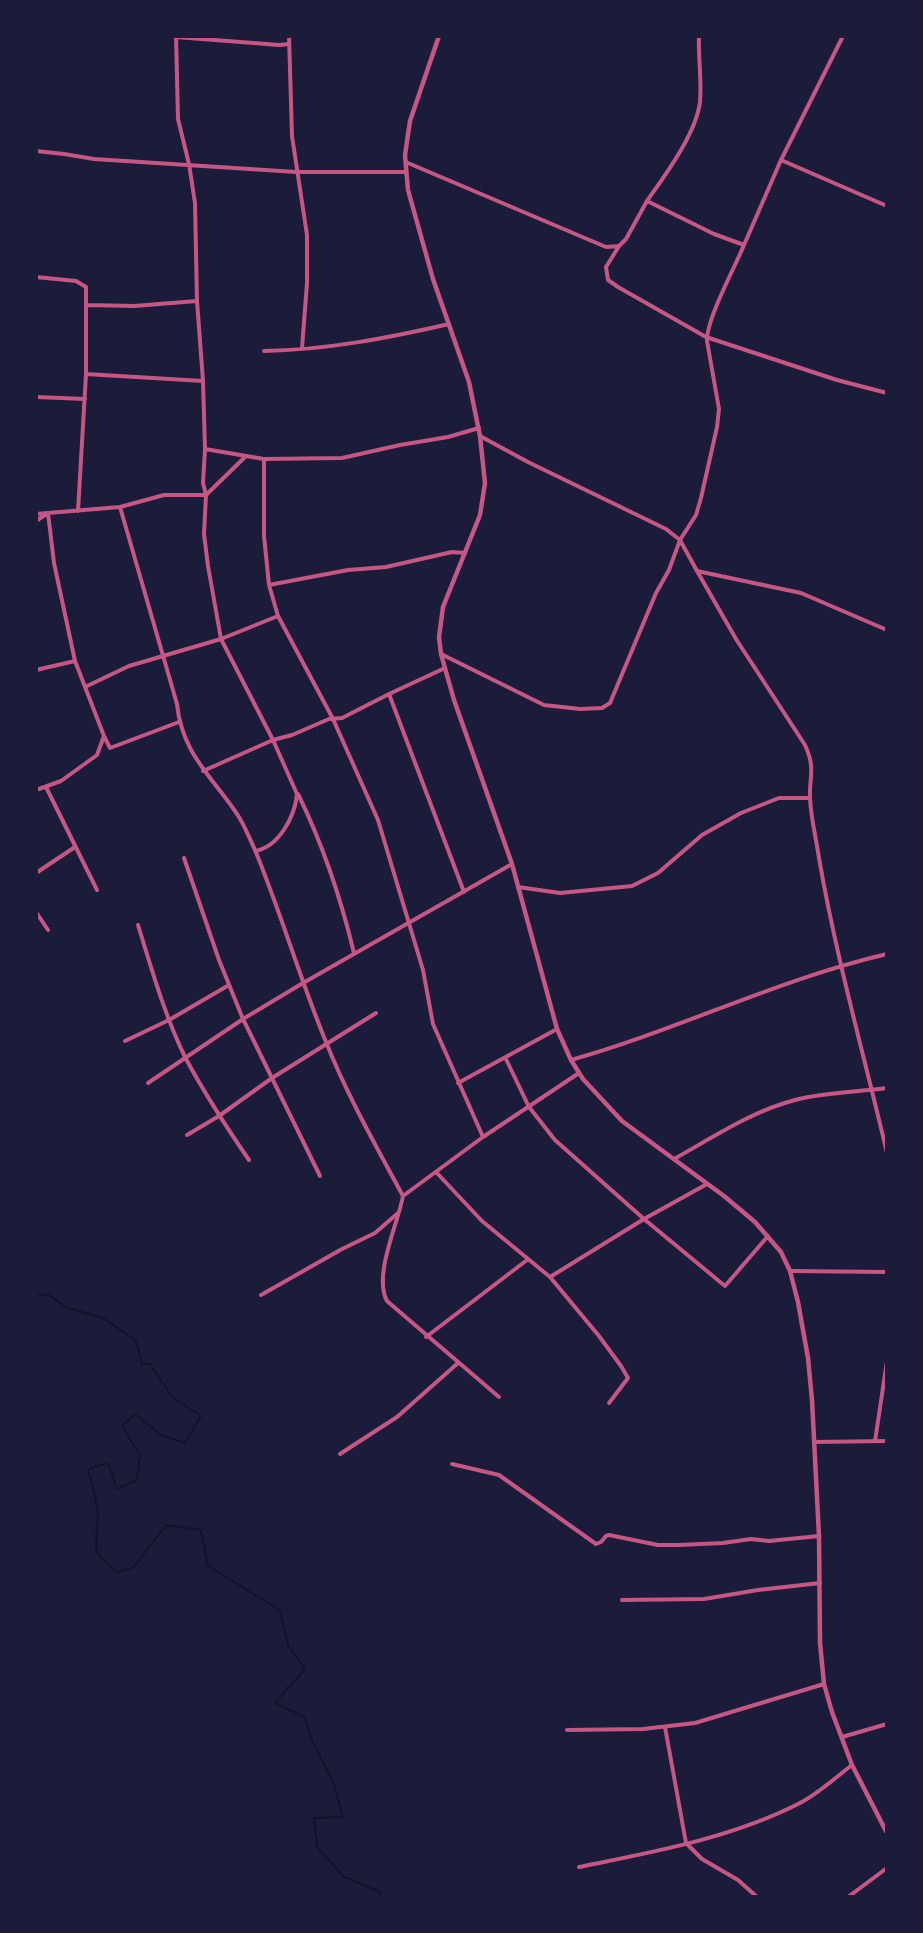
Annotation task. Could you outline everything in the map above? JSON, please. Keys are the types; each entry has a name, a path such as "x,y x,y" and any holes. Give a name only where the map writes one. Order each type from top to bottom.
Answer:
{"street":[{"path":"289,44 176,36 178,119 195,202 197,301 205,448 204,534 221,639 273,740 325,858 342,905 354,953"},
{"path":"289,36 291,115 296,172 308,235 302,348"},
{"path":"439,36 410,121 406,140 405,155 408,163 406,172 408,190 423,244 469,382 479,428 485,483 484,498 475,530 443,607 441,654 454,700 512,864 557,1029 571,1060 579,1073 622,1121 755,1222 781,1252 790,1271 808,1358 819,1536 820,1643 824,1684 852,1765 887,1833"},
{"path":"699,36 698,109 680,150 636,218 626,239 606,267 606,276 612,283 706,338 887,393"},
{"path":"441,654 544,705 580,709 606,707 614,698 656,593 680,540 696,515 717,427 718,400 706,338 711,320 782,159 843,36"},
{"path":"36,151 64,153 94,159 296,172 406,172"},
{"path":"782,159 887,206"},
{"path":"408,163 596,244 606,247 619,246"},
{"path":"647,201 714,234 744,245"},
{"path":"36,277 80,282 86,286 86,374 78,511"},
{"path":"87,305 134,306 197,301"},
{"path":"264,351 322,348 449,324"},
{"path":"86,374 203,381"},
{"path":"36,397 85,399"},
{"path":"205,448 264,459 342,458 448,437 479,428"},
{"path":"480,436 528,462 657,523 674,534 680,540 736,639 805,745 813,767 810,798 819,860 887,1153"},
{"path":"36,513 120,507 159,496 206,495 245,457"},
{"path":"264,459 263,518 269,585 278,616 333,719 378,820 423,970 433,1024 483,1137"},
{"path":"120,507 177,704 178,722 189,749 240,819 255,850 327,1045 364,1123 403,1196 389,1242 383,1284 385,1298 426,1337 499,1397"},
{"path":"36,521 48,513"},
{"path":"48,513 54,563 75,661 110,748 178,722"},
{"path":"269,585 348,570 386,567 452,552 465,553"},
{"path":"697,571 801,593 887,630"},
{"path":"85,687 129,666 221,639 278,616"},
{"path":"36,670 75,661"},
{"path":"203,771 273,740 342,718 445,668"},
{"path":"389,694 464,892"},
{"path":"36,790 61,781 96,755 104,736"},
{"path":"46,787 97,890"},
{"path":"255,850 264,849 275,841 290,817 297,794"},
{"path":"518,887 560,893 632,886 658,873 693,841 720,823 779,798 810,798"},
{"path":"36,873 75,847"},
{"path":"184,858 243,1019 320,1176"},
{"path":"148,1083 243,1019 409,921 512,864"},
{"path":"36,912 48,930"},
{"path":"138,926 169,1020 186,1058 219,1116 249,1160"},
{"path":"571,1060 645,1037 842,965 887,954"},
{"path":"124,1041 169,1020 229,985"},
{"path":"187,1135 376,1013"},
{"path":"458,1083 557,1029"},
{"path":"504,1057 529,1107 555,1140 644,1219 725,1286 768,1236"},
{"path":"403,1196 483,1137 579,1073"},
{"path":"674,1160 739,1123 791,1101 887,1088"},
{"path":"436,1172 482,1221 550,1277 599,1336 627,1375 627,1381 609,1403"},
{"path":"550,1277 644,1219 707,1184"},
{"path":"261,1295 375,1233 400,1211"},
{"path":"426,1337 527,1260"},
{"path":"790,1271 887,1272"},
{"path":"875,1441 887,1361"},
{"path":"340,1454 397,1417 458,1363"},
{"path":"814,1442 887,1441"},
{"path":"452,1464 499,1475 596,1544 609,1535 658,1545 723,1543 751,1539 769,1541 819,1536"},
{"path":"622,1600 704,1599 820,1583"},
{"path":"567,1730 665,1727 695,1723 824,1684"},
{"path":"841,1738 887,1724"},
{"path":"665,1727 686,1843 702,1859 738,1880 757,1897"},
{"path":"579,1867 686,1843 745,1826 800,1802 852,1765"},
{"path":"848,1897 887,1868"}],"waterway":[{"path":"36,1294 49,1295 66,1307 103,1318 136,1341 142,1364 150,1364 172,1397 201,1416 185,1443 161,1435 135,1414 122,1426 140,1455 137,1480 117,1489 108,1463 88,1469 98,1509 96,1552 117,1572 133,1568 166,1525 201,1530 208,1566 280,1610 288,1645 305,1669 275,1703 304,1717 312,1741 333,1781 343,1817 314,1818 317,1847 344,1877 379,1891 380,1897"}]}
